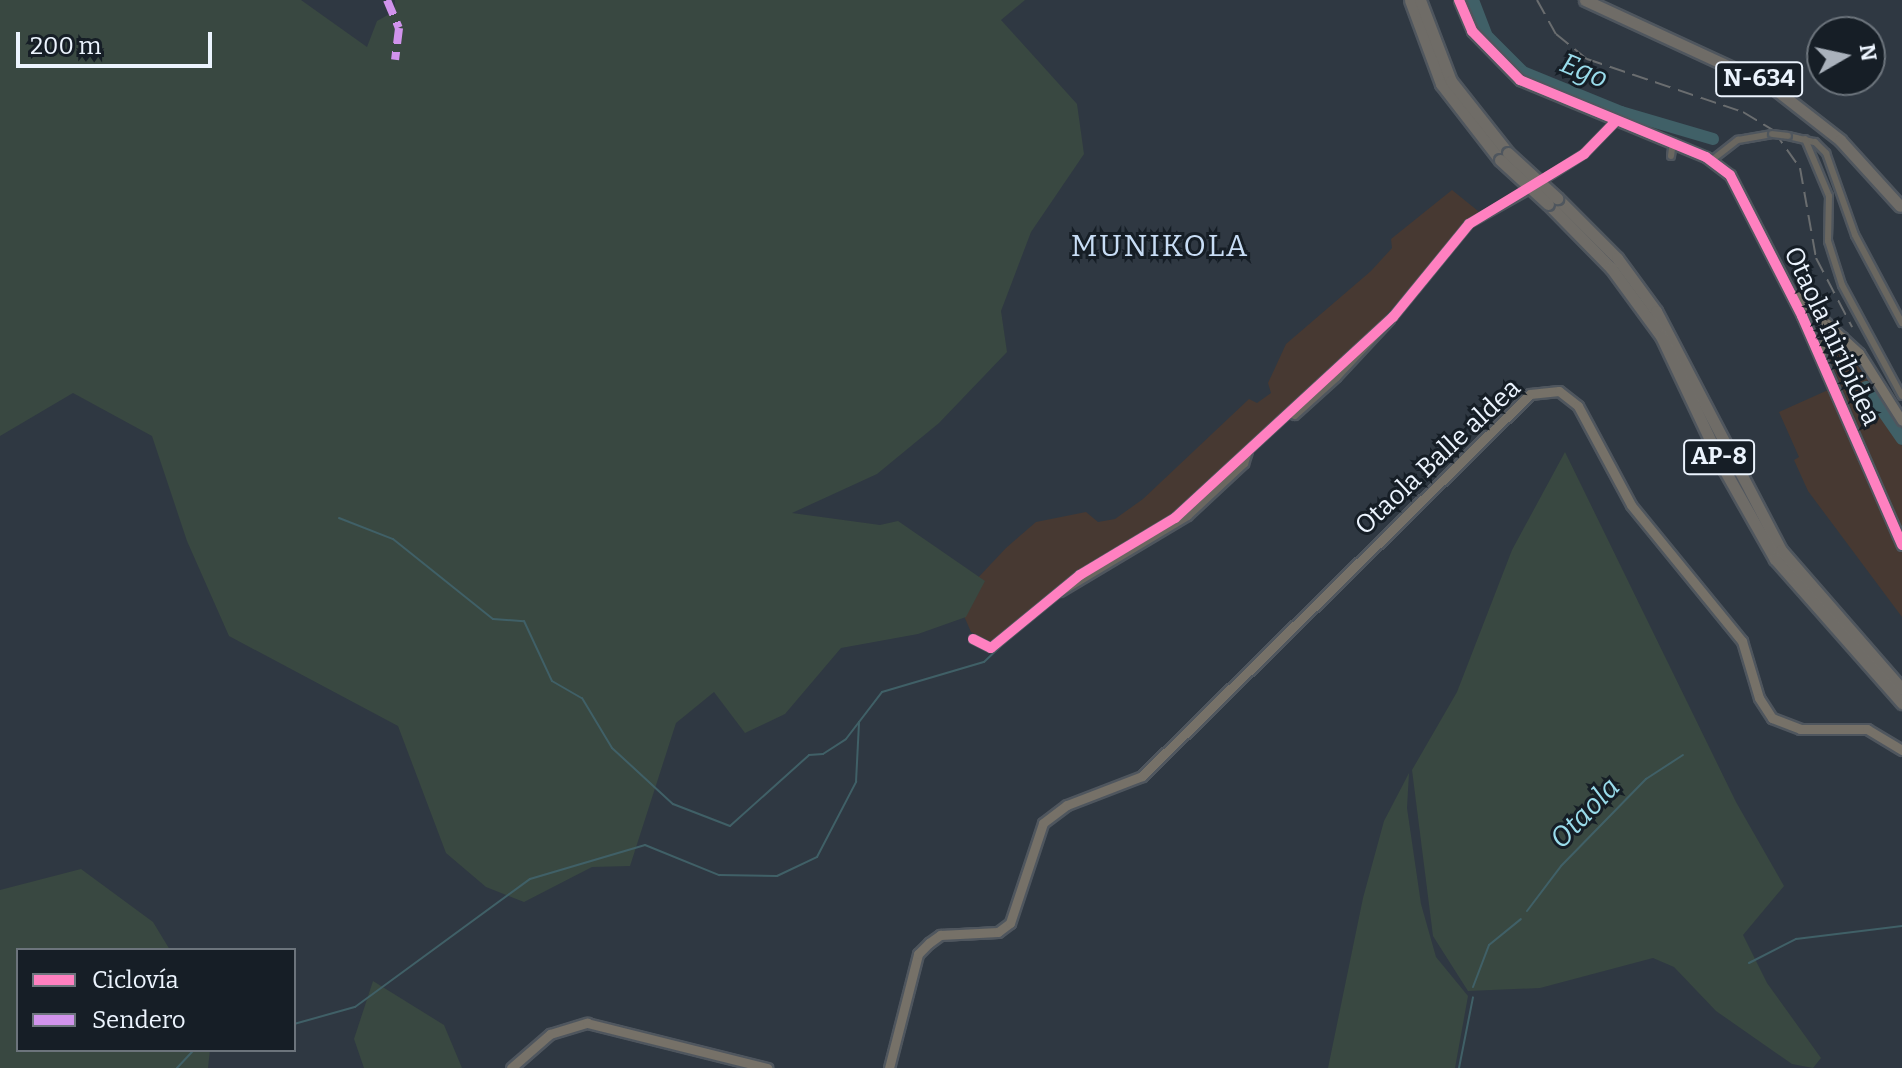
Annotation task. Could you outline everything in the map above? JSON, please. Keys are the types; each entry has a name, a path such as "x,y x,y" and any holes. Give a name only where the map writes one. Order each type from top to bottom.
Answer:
{"highway":[{"name":"AP-8","path":"1410,0 1441,84 1504,156 1617,258 1656,311 1781,550 1902,689"},
{"name":"AP-8","path":"1420,0 1451,81 1504,156"},
{"name":"N-634","path":"1585,0 1771,86 1840,140 1900,206"},
{"name":"AP-8","path":"1553,201 1611,268 1661,336 1731,483 1775,559 1902,703"}],"main road":[{"path":"1459,0 1472,31 1508,70 1616,121 1709,159"},
{"name":"Otaola hiribidea","path":"1709,159 1741,189 1820,356 1902,545"},
{"path":"1769,252 1804,305 1845,338 1902,421"},
{"path":"1820,356 1826,337 1845,338"},
{"name":"Otaola Balle aldea","path":"889,1068 918,954 940,935 984,935 1010,923 1043,823 1067,805 1142,776 1512,410 1544,390 1570,397 1578,406 1631,505 1742,641 1759,698 1772,718 1800,729 1867,729 1902,750"},
{"path":"511,1068 550,1034 587,1023 767,1068"}],"street":[{"path":"973,639 991,648 1117,551 1175,518 1289,414 1295,416 1388,329 1393,317 1469,224 1584,154 1616,121"},
{"path":"1709,159 1738,140 1772,134 1805,139 1822,148 1855,235 1902,323"},
{"path":"1805,139 1813,151 1829,196 1828,241 1842,285 1902,396"},
{"path":"1671,156 1673,142"},
{"path":"1813,151 1822,148"}],"shaded area":[{"path":"0,0 301,0 367,47 377,21 395,11 395,0 1025,0 1001,20 1077,104 1084,154 1031,232 1001,311 1007,352 939,423 877,474 792,513 880,525 898,521 985,581 966,617 918,634 841,648 785,714 745,733 714,692 676,723 630,866 592,867 524,902 486,887 446,853 398,726 229,636 187,541 152,436 73,393 0,436"},
{"path":"1452,190 1483,215 1450,243 1364,340 1175,517 1078,572 991,642 971,632 957,600 1006,548 1036,522 1086,512 1098,522 1115,519 1143,499 1249,399 1257,403 1271,393 1268,383 1286,344 1371,271 1392,248 1391,239"},
{"path":"1835,338 1869,380 1861,384 1902,446 1902,529 1825,348"},
{"path":"1828,390 1902,552 1902,617 1808,491 1794,460 1799,457 1779,412"},
{"path":"1565,452 1736,802 1784,886 1743,935 1767,983 1821,1058 1813,1068 1792,1064 1716,1011 1674,967 1653,958 1540,988 1468,991 1433,936 1412,770 1457,692 1512,550"},
{"path":"1409,773 1407,808 1421,904 1436,957 1468,996 1455,1068 1328,1068 1363,898 1384,821"},
{"path":"81,869 153,922 169,948 16,948 16,1052 210,1052 208,1068 0,1068 0,890"},
{"path":"373,981 444,1025 462,1068 364,1068 354,1039"}],"waterway":[{"name":"Ego","path":"1473,0 1487,36 1523,72 1621,112 1713,139"},
{"path":"1866,387 1902,439"},
{"path":"339,518 393,539 493,619 524,621 552,681 582,698 612,748 673,804 730,826 809,755 823,754 846,739 882,692 984,662 1021,627"},
{"path":"296,1023 355,1007 530,879 645,845 719,875 777,876 817,857 856,782 859,722"},
{"name":"Otaola","path":"1527,911 1561,866 1646,779 1683,755"},
{"name":"Otaola","path":"1473,987 1489,945 1521,919"},
{"path":"1749,963 1796,939 1902,926"},
{"name":"Otaola","path":"1459,1068 1473,997"},
{"path":"177,1068 192,1052"}],"railway":[{"path":"1537,0 1556,34 1587,59 1743,112 1773,130 1800,168 1816,258 1852,327"}],"marked path":[{"path":"387,0 399,28 395,60"}],"cycle path":[{"path":"1459,0 1472,31 1520,80 1706,157 1730,175 1802,316 1902,545"},
{"path":"973,639 991,648 1080,575 1175,518 1393,317 1469,224 1584,154 1616,121"}],"district":[{"name":"MUNIKOLA","path":"1160,246"}]}
